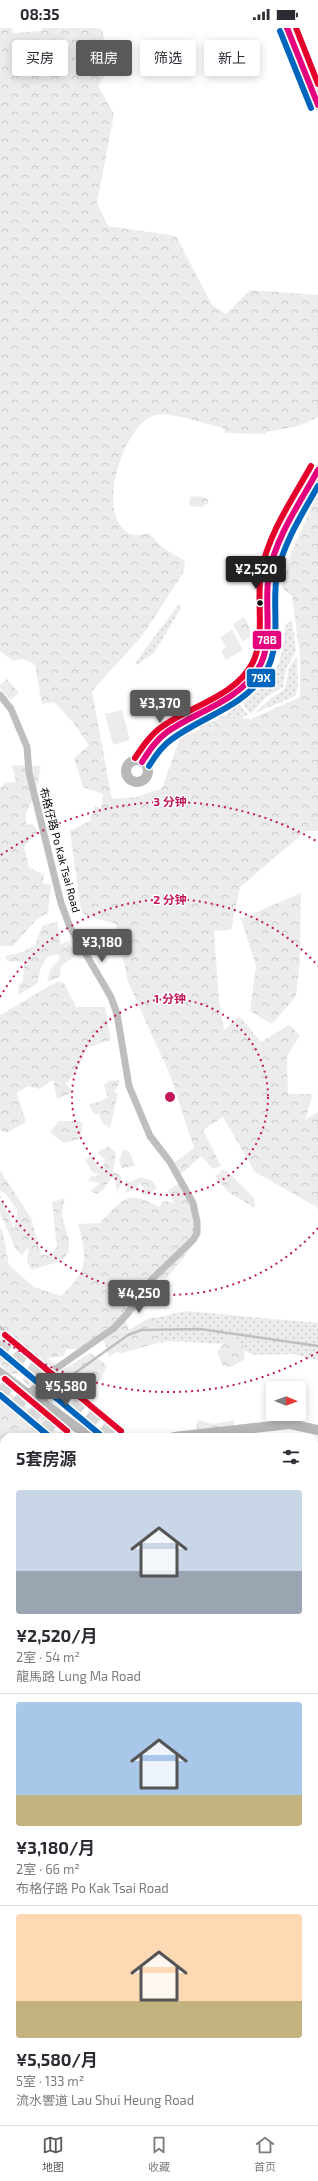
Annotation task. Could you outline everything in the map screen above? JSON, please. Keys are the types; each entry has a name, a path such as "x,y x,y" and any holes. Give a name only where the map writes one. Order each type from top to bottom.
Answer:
{"street":[{"path":"311,88 318,105"},
{"path":"142,762 150,746 155,741 169,731 230,696 249,680 258,668 264,651 268,588 276,549 318,470"},
{"name":"布格仔路 Po Kak Tsai Road","path":"0,695 11,709 27,747 29,773 61,903 70,926 111,996 117,1014 129,1086 150,1136 170,1162 193,1202 197,1222 197,1233 193,1240 152,1279 124,1318 114,1328 52,1372 29,1393"},
{"path":"0,1371 87,1433"},
{"path":"211,1433 285,1425 299,1425 318,1430"}],"green space":[{"path":"0,28 11,28 14,33 39,31 43,28 98,28 102,30 105,40 76,40 76,76 105,76 98,86 114,114 97,203 108,226 176,236 212,305 226,314 250,290 318,295 318,417 299,426 266,432 265,434 225,433 223,428 189,419 170,415 155,415 143,422 132,435 123,453 116,474 113,494 115,512 121,527 134,535 149,533 163,548 185,561 183,573 143,635 92,691 112,799 137,797 162,788 180,738 208,726 211,732 219,716 251,719 300,697 300,655 292,596 282,588 291,553 318,493 318,831 306,831 240,887 231,930 214,931 219,1001 224,1030 239,1016 261,1042 289,1025 300,1035 287,1056 288,1094 313,1094 305,1120 318,1112 318,1210 317,1207 255,1172 223,1117 203,1130 221,1166 213,1169 201,1156 179,1176 174,1163 194,1148 170,1075 128,982 116,924 85,915 81,910 70,831 90,821 95,806 101,808 103,794 83,787 74,758 89,745 72,721 54,702 42,704 35,664 22,659 13,661 0,651"},
{"path":"199,496 207,499 209,503 202,507 189,506 190,497"},
{"path":"179,604 181,608 154,653 137,665 135,663"},
{"path":"244,617 250,628 250,637 243,642 233,624"},
{"path":"292,621 296,651 286,669 283,687 265,698 251,714 243,704 276,670 281,656 286,624"},
{"path":"232,630 243,650 226,660 221,651 226,648 220,637"},
{"path":"297,656 298,687 295,696 255,713 270,699 285,689 289,668"},
{"path":"7,679 19,693 10,700 0,688 0,685"},
{"path":"240,705 248,715 203,733 197,726 215,721"},
{"path":"122,710 130,740 113,745 105,714"},
{"path":"12,765 41,766 35,795 26,813 26,825 33,824 39,833 33,836 24,847 29,868 44,874 43,883 51,885 48,913 37,919 13,946 0,946 0,787 6,783 16,782"},
{"path":"301,893 300,962 296,996 272,1024 250,1011 256,966 241,919"},
{"path":"57,922 61,945 67,941 76,955 61,966 60,977 47,982 50,970 60,958 58,954 47,957 40,970 37,984 18,995 19,984 23,981 24,962 7,961 5,956 22,952 35,945 42,926"},
{"path":"58,981 64,983 76,1007 105,1007 111,1040 88,1047 76,1072 66,1084 74,1092 57,1099 53,1080 39,1089 28,1086 17,1093 26,1122 6,1133 0,1130 0,1015"},
{"path":"119,1080 119,1084 114,1091 118,1094 110,1128 103,1124 99,1114 94,1114 89,1105 108,1098 104,1085 108,1081"},
{"path":"59,1121 74,1121 83,1123 80,1139 63,1143 50,1132"},
{"path":"109,1146 116,1153 113,1172 120,1175 122,1181 117,1193 115,1178 111,1178 104,1189 97,1194 90,1191 100,1183 88,1181 90,1177 100,1175 92,1172 85,1160 92,1156 97,1166 103,1168 105,1159 97,1153"},
{"path":"124,1149 130,1153 135,1166 122,1168 119,1160"},
{"path":"223,1169 254,1198 255,1208 228,1192 216,1177"},
{"path":"0,1170 31,1218 41,1254 49,1256 57,1247 52,1202 65,1198 62,1214 69,1241 69,1247 65,1257 59,1261 32,1270 27,1262 29,1247 22,1255 16,1250 0,1213 0,1200 4,1203 14,1229 18,1211 5,1193 0,1191"},
{"path":"140,1177 153,1181 157,1189 147,1195 141,1194 144,1187 140,1183 134,1190 125,1193 127,1187 126,1181 131,1182"},
{"path":"178,1184 195,1198 201,1229 193,1245 167,1278 145,1279 150,1292 160,1287 157,1299 151,1304 134,1312 126,1321 129,1330 149,1318 155,1318 162,1342 122,1353 116,1352 109,1357 104,1340 82,1350 66,1349 64,1356 47,1358 58,1366 57,1373 42,1386 30,1387 22,1380 39,1358 11,1335 0,1337 0,1228 2,1229 9,1265 34,1287 61,1296 76,1279 83,1264 83,1246 78,1224 100,1223 126,1199 139,1199 159,1207 164,1201 174,1203 168,1190"},
{"path":"185,1311 318,1323 318,1359 309,1359 294,1354 255,1355 227,1344 167,1341 160,1343 155,1318"},
{"path":"230,1336 243,1346 245,1359 231,1367 223,1366 217,1352"},
{"path":"12,1343 8,1352 19,1373 9,1374 0,1363 0,1344"},
{"path":"91,1353 107,1366 100,1381 56,1395 61,1397 61,1411 87,1433 78,1433 54,1419 48,1419 43,1421 59,1433 0,1433 0,1394 10,1392 39,1417 40,1406 36,1398 62,1379 62,1370"},
{"path":"198,1420 213,1424 234,1420 234,1432 199,1433 196,1425"}],"waterway":[{"path":"0,1327 55,1376 68,1378 128,1335 141,1330 200,1329 318,1346"}],"tunnel":[{"path":"288,29 311,88"},
{"path":"0,1341 111,1433"},
{"path":"0,1385 57,1433"}],"transit line":[{"name":"78B","path":"287,28 318,105"},
{"path":"296,28 318,84"},
{"name":"79X","path":"280,31 311,108"},
{"path":"135,758 148,740 159,729 174,719 212,700 224,692 235,684 252,664 259,643 260,584 264,559 275,531 311,466"},
{"name":"78B","path":"142,762 163,735 228,698 239,690 258,669 266,647 268,622 267,597 272,560 289,520 318,470"},
{"name":"79X","path":"149,766 159,751 168,742 184,731 235,703 256,685 265,673 274,650 276,586 280,562 294,528 318,486"},
{"path":"5,1335 121,1431"},
{"name":"79X","path":"0,1351 98,1433"},
{"path":"5,1379 67,1431"},
{"name":"79X","path":"0,1395 45,1433"}]}
